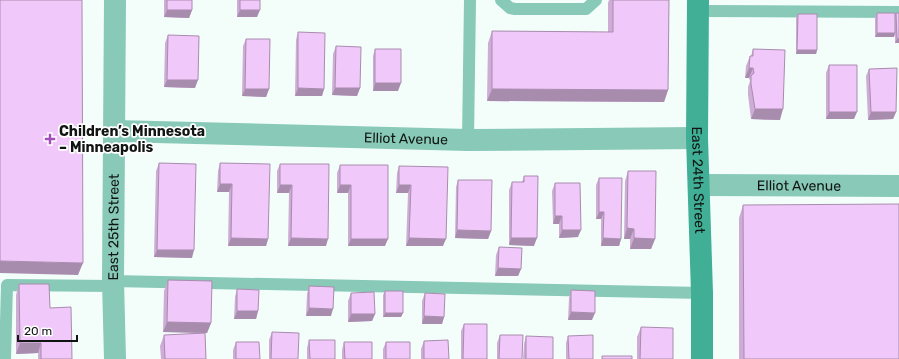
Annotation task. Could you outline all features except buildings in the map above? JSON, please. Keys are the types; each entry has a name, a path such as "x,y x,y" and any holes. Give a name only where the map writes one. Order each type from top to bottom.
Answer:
{"street":[{"name":"East 25th Street","path":"115,0 113,284 115,359"},
{"name":"East 24th Street","path":"698,6 697,138 702,293 702,359"},
{"name":"Elliot Avenue","path":"115,131 468,140 697,138"},
{"name":"Elliot Avenue","path":"699,185 899,186"}],"lane":[{"path":"468,140 470,0"},
{"path":"501,0 510,8 516,9 586,9 596,0"},
{"path":"698,6 899,12"},
{"path":"5,359 7,285 113,284 702,293"}],"place":[{"name":"Children’s Minnesota – Minneapolis","path":"50,139"}]}
